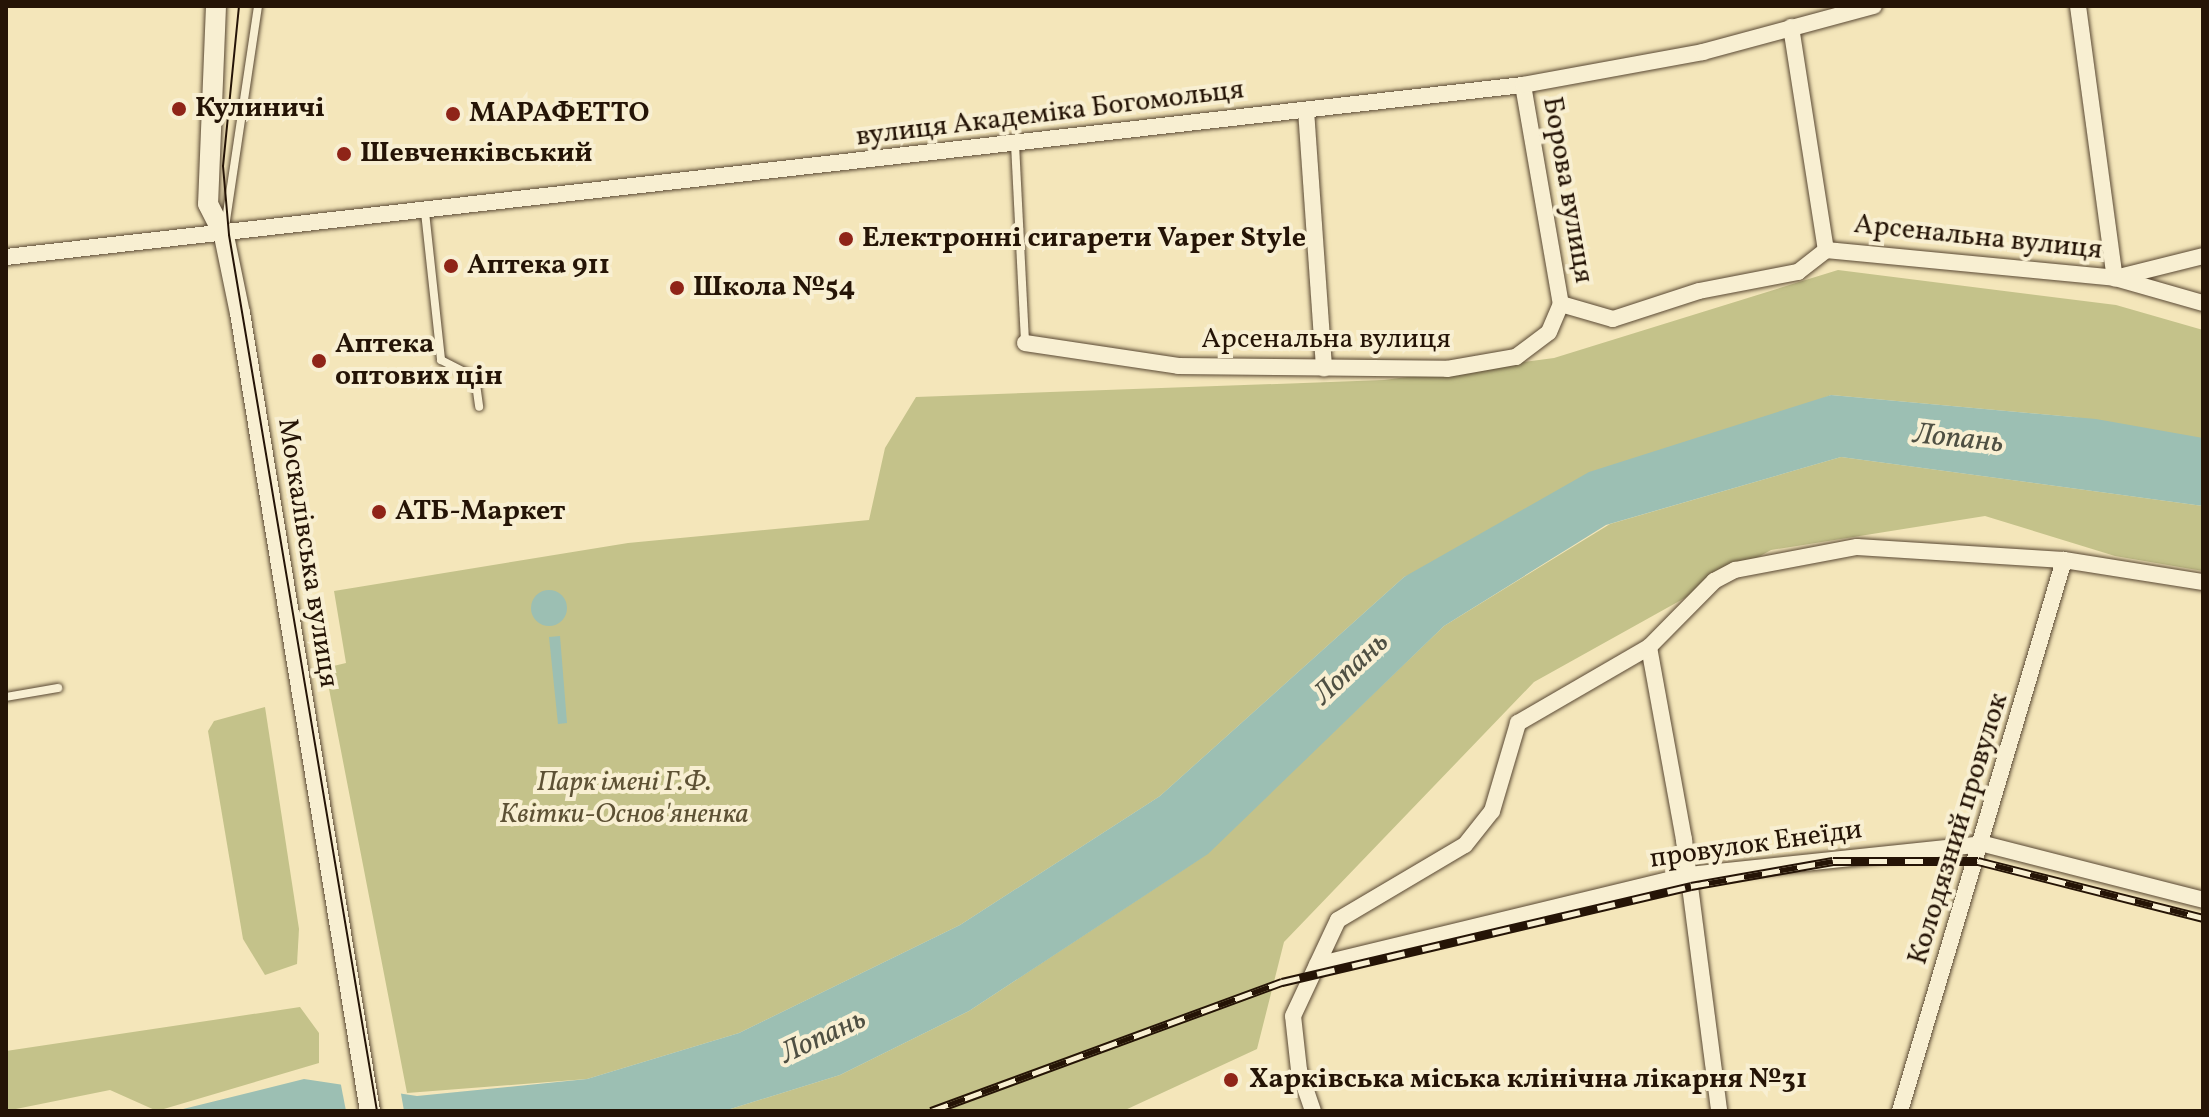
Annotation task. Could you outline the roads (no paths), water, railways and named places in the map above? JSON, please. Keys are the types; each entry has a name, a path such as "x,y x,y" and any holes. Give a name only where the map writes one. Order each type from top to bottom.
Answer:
{"street":[{"name":"Москалівська вулиця","path":"216,6 208,204 224,236 370,1111"},
{"name":"вулиця Академіка Богомольця","path":"6,257 224,236 1523,85 1703,52 1874,6"},
{"path":"2078,6 2115,278 2203,303"},
{"path":"1791,27 1826,250"},
{"name":"Борова вулиця","path":"1523,85 1561,304"},
{"path":"1306,110 1324,368"},
{"name":"Арсенальна вулиця","path":"1025,343 1178,366 1447,369 1516,357 1549,332 1561,304 1613,319 1699,291 1798,272 1826,250 2115,278 2203,256"},
{"path":"1313,1111 1299,1070 1293,1016 1338,920 1482,829 1524,717 1649,647 1714,581 1816,552 1857,547 2064,560 2203,582"},
{"name":"Колодязний провулок","path":"1900,1111 1984,844 2064,560"},
{"path":"1649,647 1689,875 1719,1111"},
{"name":"провулок Енеїди","path":"1318,961 1689,875 1984,844 2203,900"}],"lane":[{"path":"224,236 258,6"},
{"path":"1015,144 1025,343"},
{"path":"425,212 441,360 475,377 479,407"},
{"path":"6,697 58,688"}],"water":[{"name":"Лопань","path":"1831,395 2096,419 2203,438 2203,506 1841,457 1606,525 1444,626 1208,854 969,1011 840,1075 724,1111 175,1111 304,1079 417,1096 587,1079 739,1033 960,925 1160,796 1404,577 1589,472"},
{"path":"549,590 562,595 567,608 562,621 549,626 536,621 531,608 536,595"},
{"path":"560,636 567,723 558,724 549,637"}],"tram line":[{"path":"239,6 223,166 229,235 377,1111"}],"railway":[{"path":"931,1111 1282,982 1691,886 1833,861 1978,861 2203,918"}],"place":[{"name":"Кулиничі","path":"179,109"},
{"name":"МАРАФЕТТО","path":"453,114"},
{"name":"Шевченківський","path":"344,154"},
{"name":"Електронні сигарети Vaper Style","path":"846,239"},
{"name":"Аптека 911","path":"451,266"},
{"name":"Школа №54","path":"677,288"},
{"name":"Аптека оптових цін","path":"319,361"},
{"name":"АТБ-Маркет","path":"379,512"},
{"name":"Харківська міська клінічна лікарня №31","path":"1231,1080"}],"park label":[{"name":"Парк імені Г.Ф. Квітки-Основ'яненка","path":"624,799"}]}
